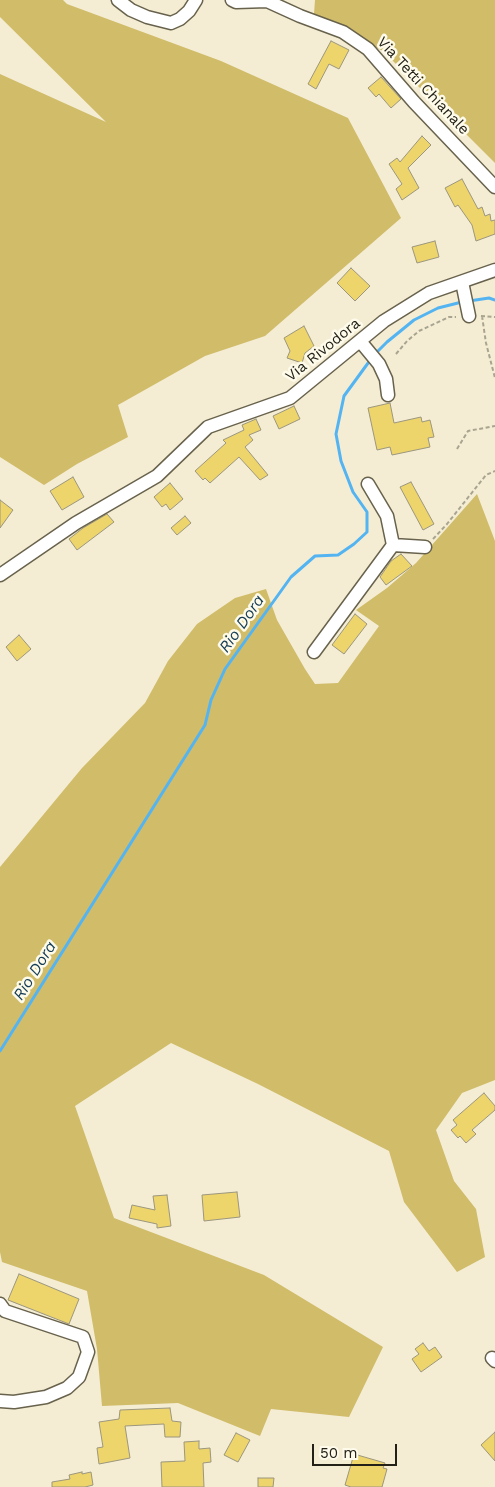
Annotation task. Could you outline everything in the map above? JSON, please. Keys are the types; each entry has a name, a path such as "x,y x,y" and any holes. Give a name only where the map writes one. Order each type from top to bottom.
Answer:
{"street":[{"path":"118,0 131,10 147,17 171,23 180,19 189,11 196,0"},
{"name":"Via Tetti Chianale","path":"232,0 236,2 267,1 343,32 368,49 414,102 495,187"},
{"name":"Via Rivodora","path":"0,575 76,523 157,476 208,427 290,398 384,321 429,293 495,270"},
{"path":"462,282 470,309"},
{"path":"360,341 379,364 386,380 388,395"},
{"path":"314,652 393,546 387,516 368,484"},
{"path":"393,546 425,547"},
{"path":"0,1304 5,1311 83,1337 88,1352 79,1377 67,1388 46,1397 14,1402 0,1401"}],"path":[{"path":"470,309 486,343 495,378"},
{"path":"396,354 419,331 470,309 495,317"},
{"path":"457,449 468,431 495,426"},
{"path":"425,547 447,524 486,476 495,471"}],"shaded area":[{"path":"0,0 63,0 67,4 221,61 348,118 401,218 265,336 205,356 118,405 128,437 77,464 44,485 0,457 0,74 106,122 0,17"},
{"path":"315,0 495,0 495,163 383,51 314,14"},
{"path":"477,494 495,541 495,1080 462,1093 436,1130 454,1181 476,1209 485,1257 457,1272 404,1202 389,1151 258,1084 171,1043 75,1106 114,1218 264,1275 383,1347 349,1417 271,1409 260,1436 178,1403 102,1406 97,1349 87,1291 2,1262 0,1252 0,867 82,768 145,703 168,661 197,624 235,598 266,589 277,620 315,684 338,683 379,626 356,610 387,588 416,563"}],"building":[{"path":"331,41 349,50 339,69 329,64 316,89 308,84"},
{"path":"381,77 401,99 391,108 379,94 376,97 368,88"},
{"path":"422,136 431,145 408,168 419,188 402,200 396,189 402,184 389,164 397,158 400,162"},
{"path":"462,179 478,209 482,207 485,216 490,214 491,221 495,220 495,234 476,241 472,225 458,205 455,207 445,188"},
{"path":"435,241 439,257 417,263 412,247"},
{"path":"351,268 370,286 355,301 337,283"},
{"path":"304,326 314,346 305,353 302,363 287,358 290,351 284,338"},
{"path":"390,403 394,423 421,417 422,422 430,420 434,437 428,438 430,447 392,455 390,447 377,450 368,408"},
{"path":"294,406 300,419 279,429 273,416"},
{"path":"256,419 261,430 249,435 253,440 245,447 268,475 260,480 239,457 210,483 205,478 203,480 195,471 226,443 223,440 244,430 242,425"},
{"path":"73,477 84,497 62,510 50,491"},
{"path":"411,482 434,524 423,530 400,487"},
{"path":"170,483 183,499 170,510 166,504 162,507 154,497"},
{"path":"0,500 13,510 0,528"},
{"path":"107,514 114,522 77,550 69,539"},
{"path":"185,516 191,523 177,535 171,528"},
{"path":"401,554 412,566 386,585 380,577 391,561"},
{"path":"355,614 367,624 344,654 332,645"},
{"path":"19,635 31,649 17,661 6,647"},
{"path":"484,1093 495,1106 495,1110 472,1130 476,1134 466,1143 451,1130 457,1125 453,1120"},
{"path":"237,1192 240,1217 204,1221 202,1195"},
{"path":"167,1195 171,1226 157,1228 157,1224 129,1218 132,1205 155,1210 153,1196"},
{"path":"19,1274 79,1299 69,1324 8,1300"},
{"path":"423,1343 429,1351 435,1347 442,1357 421,1372 412,1359 419,1354 415,1349"},
{"path":"170,1408 172,1421 181,1422 180,1437 165,1437 164,1424 125,1426 130,1458 99,1464 97,1448 103,1447 99,1422 119,1419 120,1410"},
{"path":"495,1432 495,1461 481,1445"},
{"path":"236,1433 250,1440 238,1462 224,1455"},
{"path":"199,1441 199,1449 210,1448 211,1462 203,1463 204,1487 162,1487 161,1462 185,1461 184,1442"},
{"path":"354,1454 385,1463 383,1468 387,1469 382,1487 351,1487 345,1485"},
{"path":"82,1472 82,1474 91,1472 93,1485 85,1487 52,1487 52,1482 70,1479 69,1475"},
{"path":"258,1478 274,1478 273,1487 258,1487"}],"waterway":[{"name":"Rio Dora","path":"469,301 489,298 495,300"},
{"name":"Rio Dora","path":"375,354 414,320 438,308 462,302"},
{"name":"Rio Dora","path":"0,1051 205,725 211,700 225,669 291,577 315,556 338,555 367,532 367,512 353,492 341,461 336,434 344,396 371,359"}]}
